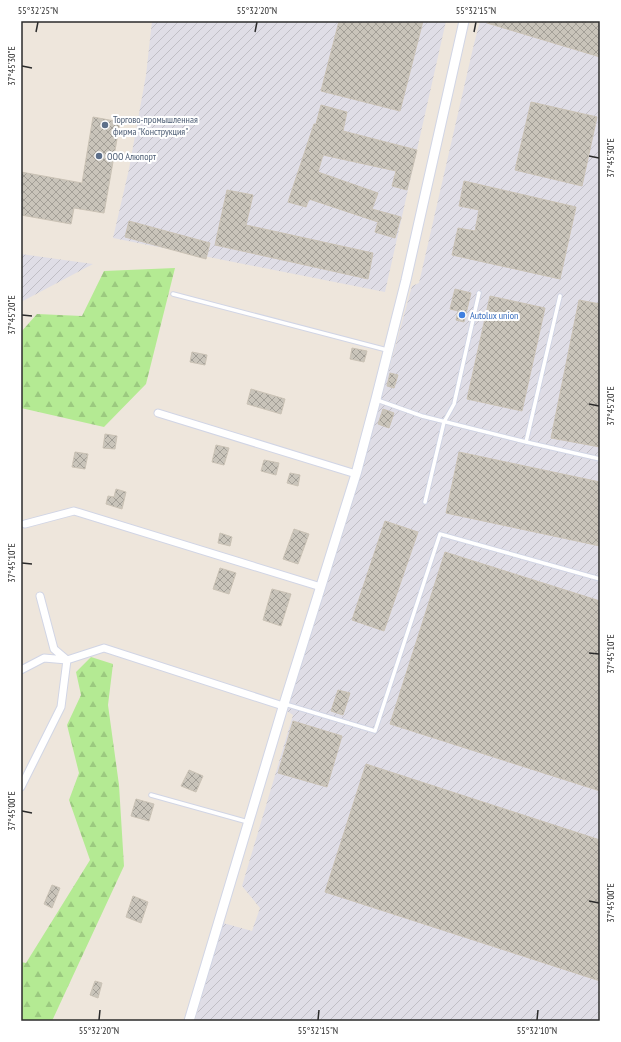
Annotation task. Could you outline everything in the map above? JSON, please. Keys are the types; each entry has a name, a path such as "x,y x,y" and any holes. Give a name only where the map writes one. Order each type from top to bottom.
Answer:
{"street":[{"path":"189,1021 284,705 356,474 406,280 464,21"},
{"path":"158,413 356,474"},
{"path":"26,524 74,511 321,586"},
{"path":"40,596 54,649 66,660"},
{"path":"21,670 44,658 66,660 104,648 284,705"},
{"path":"21,787 61,707 66,660"}],"lane":[{"path":"425,502 444,422 454,404 479,293"},
{"path":"173,294 389,350"},
{"path":"526,442 560,296"},
{"path":"376,399 422,416 444,422 600,459"},
{"path":"284,705 375,731 440,534 600,579"},
{"path":"151,795 249,822"}],"shaded area":[{"path":"152,21 446,21 385,292 113,238 129,169 146,75"},
{"path":"480,21 600,21 600,1021 195,1021 223,923 252,931 260,908 242,886 293,715 287,711 354,498 412,286 419,283"},
{"path":"21,254 93,264 21,302"}],"green space":[{"path":"175,268 146,384 104,427 21,408 21,332 37,314 82,316 104,271"},
{"path":"91,657 113,664 108,705 119,785 124,866 52,1021 21,1021 21,962 26,963 90,860 69,800 79,773 67,725 81,695 76,672"}],"building":[{"path":"339,21 423,21 400,111 321,91"},
{"path":"488,21 600,21 600,57 487,23"},
{"path":"531,102 597,117 582,186 515,170"},
{"path":"321,105 347,112 343,131 417,150 407,190 392,186 396,171 323,155 318,172 378,193 372,209 401,217 395,238 375,232 378,222 309,199 306,207 288,202 314,124 316,124"},
{"path":"93,117 120,122 104,213 74,208 71,224 21,215 21,172 82,183"},
{"path":"464,181 576,207 560,279 452,255 458,228 475,231 479,210 459,206"},
{"path":"227,190 253,195 246,225 373,253 368,279 215,245"},
{"path":"129,221 210,243 206,259 125,237"},
{"path":"455,289 471,293 464,322 456,320 458,311 450,309"},
{"path":"490,296 545,308 522,411 467,399"},
{"path":"579,300 600,304 600,447 551,438"},
{"path":"352,348 367,351 364,362 350,359"},
{"path":"192,352 207,355 205,365 190,362"},
{"path":"390,373 398,375 394,388 387,386"},
{"path":"251,389 285,399 281,414 247,404"},
{"path":"383,409 394,413 389,428 378,424"},
{"path":"105,434 117,436 115,449 103,448"},
{"path":"216,445 229,448 224,465 212,462"},
{"path":"75,452 88,454 85,469 72,467"},
{"path":"459,452 600,482 600,546 446,513"},
{"path":"264,460 279,463 276,475 261,471"},
{"path":"290,473 300,475 298,486 287,483"},
{"path":"116,489 126,492 122,509 106,504 108,496 114,497"},
{"path":"385,521 418,532 384,631 352,620"},
{"path":"294,529 309,534 298,564 283,559"},
{"path":"220,533 232,537 230,546 218,543"},
{"path":"445,552 600,601 600,791 390,724"},
{"path":"220,568 236,573 229,594 213,589"},
{"path":"272,589 291,594 281,626 263,620"},
{"path":"338,690 350,693 343,715 331,711"},
{"path":"293,721 342,736 327,787 278,773"},
{"path":"366,764 600,840 600,981 325,892"},
{"path":"189,770 203,776 196,792 181,786"},
{"path":"136,799 154,804 149,821 131,816"},
{"path":"52,885 60,888 52,908 44,904"},
{"path":"133,896 148,902 141,923 126,917"},
{"path":"95,981 102,983 98,998 90,995"}],"place":[{"name":"Торгово-промышленная фирма \"Конструкция\"","path":"105,125"},
{"name":"ООО Алюпорт","path":"99,156"},
{"name":"Autolux union","path":"462,315"}]}
